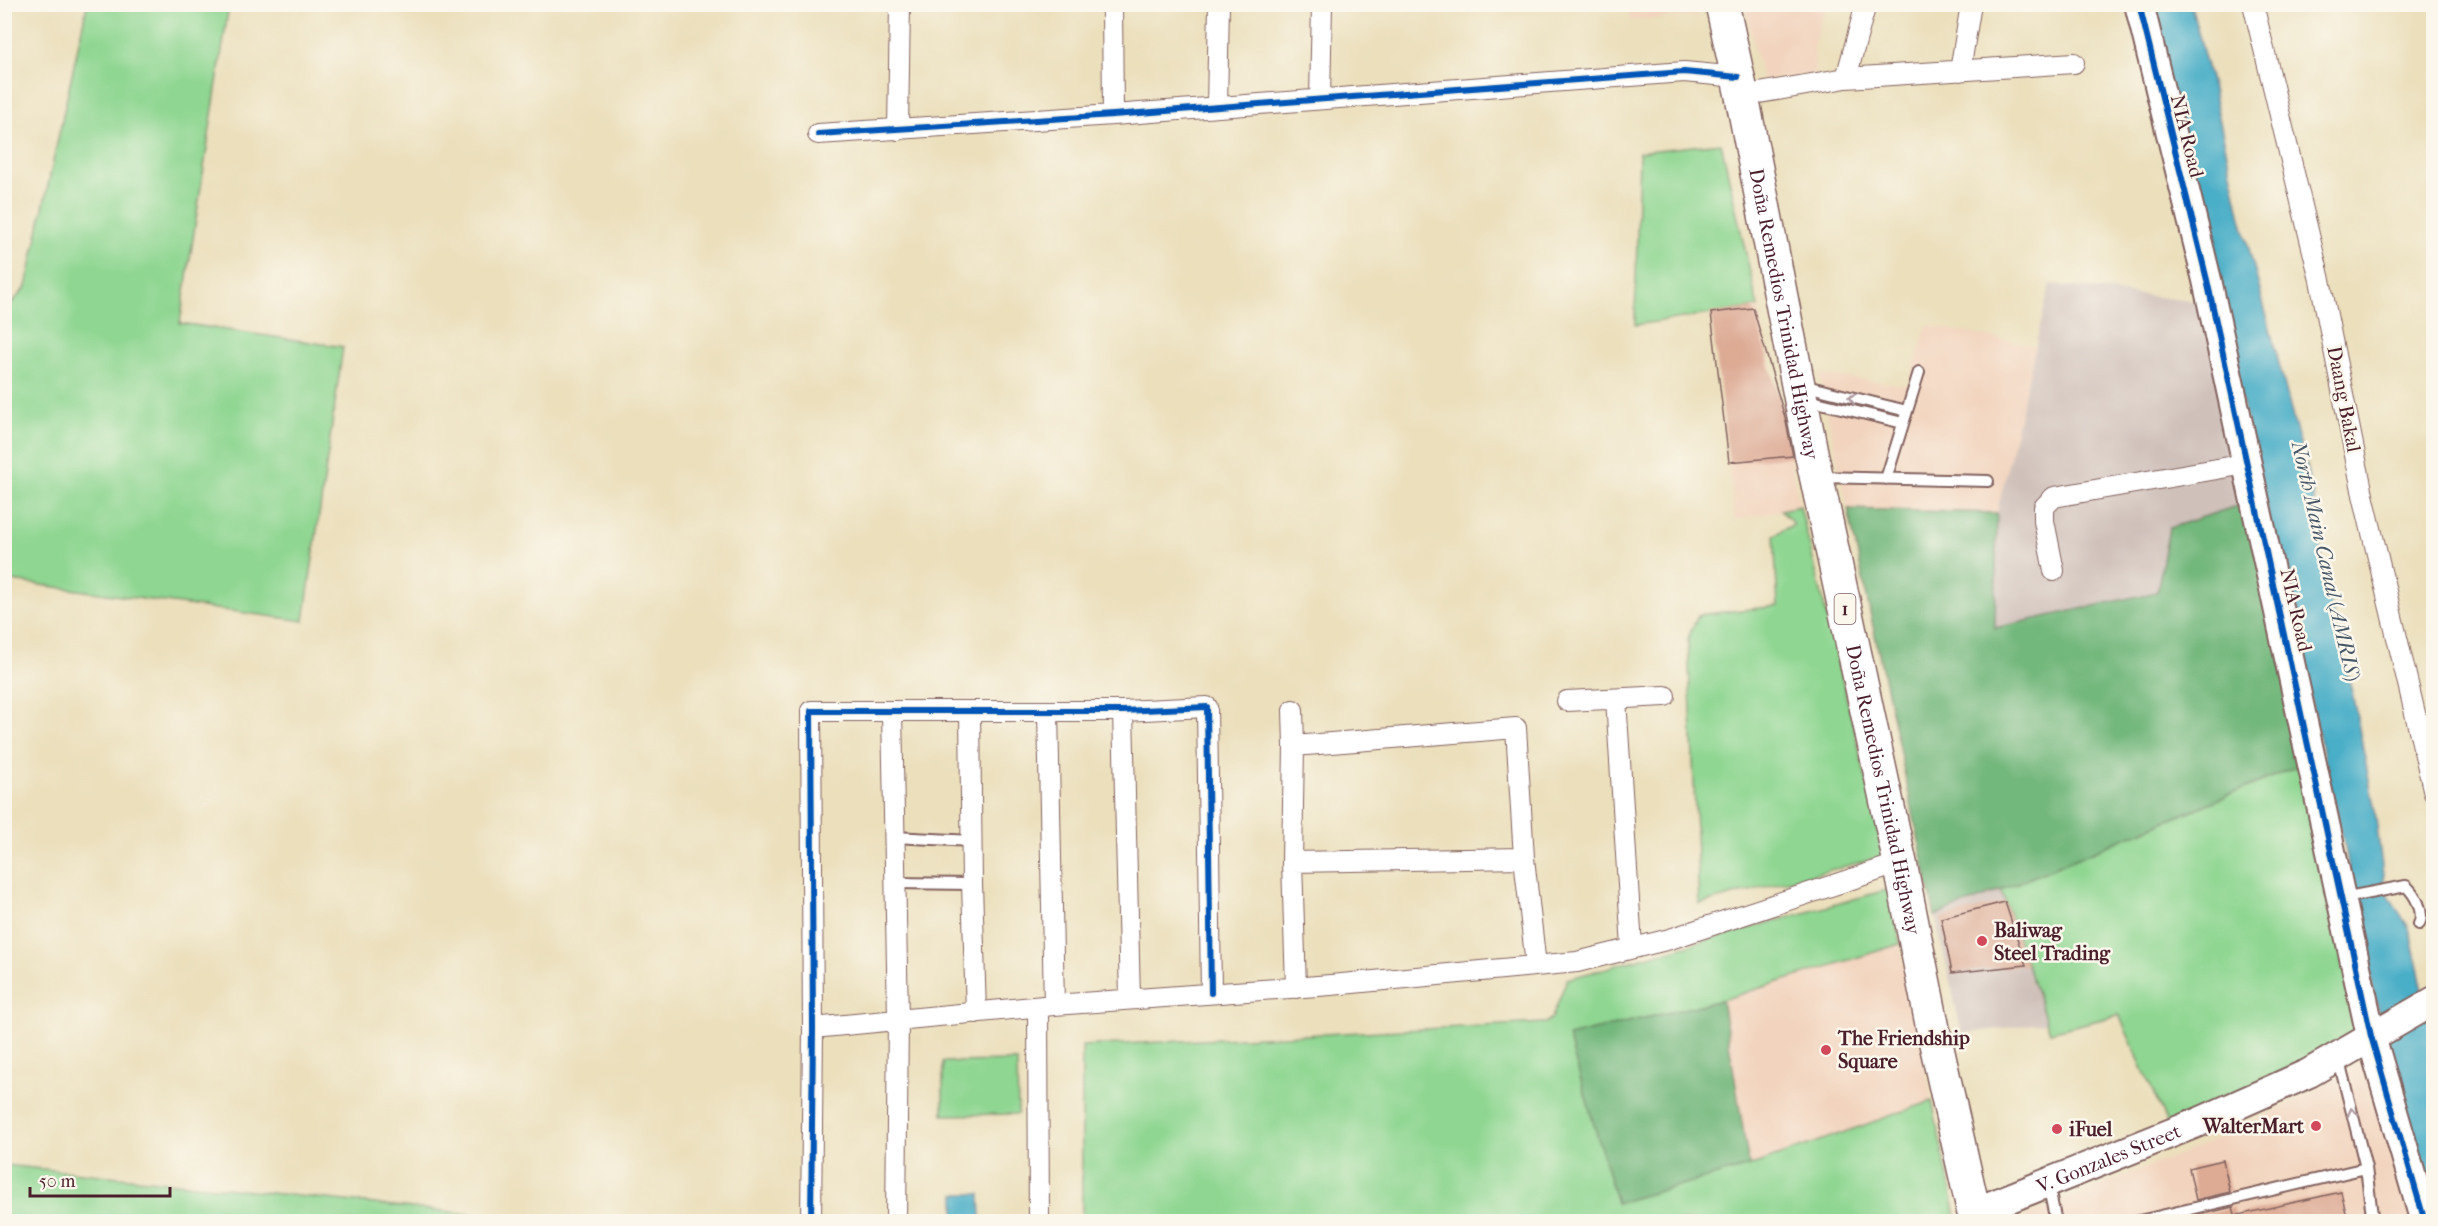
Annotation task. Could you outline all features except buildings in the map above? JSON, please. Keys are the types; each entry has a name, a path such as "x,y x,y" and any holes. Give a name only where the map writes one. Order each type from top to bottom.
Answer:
{"highway":[{"name":"Doña Remedios Trinidad Highway","path":"1722,4 1817,477 1900,862 1935,1039 1976,1217"}],"street":[{"path":"898,130 900,4"},
{"path":"1112,4 1113,115"},
{"path":"1217,107 1219,4"},
{"path":"1320,99 1322,4"},
{"path":"1846,78 1866,4"},
{"path":"1960,71 1971,4"},
{"name":"NIA Road","path":"2139,4 2207,280 2246,465 2348,899 2377,1033 2425,1221"},
{"name":"Daang Bakal","path":"2253,4 2320,280 2363,495 2433,793"},
{"path":"818,134 1113,115 1684,72 1740,86 2074,63"},
{"path":"2054,571 2044,521 2044,507 2055,497 2246,465"},
{"path":"1567,701 1665,696"},
{"path":"1616,699 1632,947"},
{"path":"811,1221 813,1028 811,711 1123,711 1207,707 1211,993"},
{"path":"1293,710 1292,862 1296,988"},
{"path":"892,711 898,1018 896,1221"},
{"path":"970,711 976,1013"},
{"path":"1039,1221 1046,1006 1048,711"},
{"path":"1123,711 1130,999"},
{"path":"1294,746 1516,728 1524,858 1536,966"},
{"path":"1292,862 1524,858"},
{"path":"813,1028 898,1018 1296,988 1577,962 1670,939 1900,862"},
{"name":"V. Gonzales Street","path":"1976,1217 2048,1182 2199,1122 2309,1073 2433,1001"}],"lane":[{"path":"1886,479 1919,372"},
{"path":"1800,391 1905,417"},
{"path":"1817,477 1988,481"},
{"path":"894,837 972,841"},
{"path":"894,883 972,884"},
{"path":"2348,899 2406,886 2411,890 2421,912 2422,919 2419,924"},
{"path":"2338,1057 2366,1168 2373,1215 2370,1221"},
{"path":"2135,1221 2366,1168"},
{"path":"2048,1182 2055,1221"}],"shaded area":[{"path":"1628,5 1694,5 1696,16 1630,20"},
{"path":"1745,5 1825,5 1814,45 1815,75 1762,80"},
{"path":"2050,284 2207,303 2246,503 2169,528 2157,592 1995,628 1997,513"},
{"path":"1758,307 1800,506 1735,520 1711,313"},
{"path":"1927,325 2036,346 1997,513 1848,509 1819,375 1908,385"},
{"path":"2001,890 2046,1022 1962,1034 1935,916"},
{"name":"The Friendship Square","path":"1900,944 1932,1101 1749,1166 1722,1000"},
{"name":"WalterMart","path":"2371,1055 2415,1221 2010,1222 2202,1145 2309,1095"}],"green space":[{"path":"87,5 229,5 180,323 343,347 304,621 5,580 5,330 9,306 26,287"},
{"path":"1721,143 1758,307 1635,325 1639,152"},
{"path":"2246,503 2303,764 1935,916 1848,509 1997,513 1995,628 2157,592 2169,528"},
{"path":"1800,506 1885,856 1699,904 1688,639 1698,615 1778,606 1774,535 1794,524 1781,510"},
{"path":"2303,764 2360,1029 2245,1097 2169,1128 2119,1015 2050,1032 2001,890"},
{"path":"1890,889 1900,944 1722,1000 1569,1036 1617,1202 1749,1166 1932,1101 1957,1221 1082,1222 1082,1046 1545,1023 1552,1018 1567,979"},
{"path":"1722,1000 1749,1166 1617,1203 1568,1036"},
{"path":"1017,1061 1018,1114 943,1115 943,1062"},
{"path":"5,1165 507,1218 507,1222 5,1221"}],"water":[{"name":"North Main Canal (AMRIS)","path":"2150,5 2191,5 2213,90 2241,218 2313,494 2325,582 2352,692 2375,811 2384,882 2387,893 2409,928 2433,1035 2433,1221 2374,993 2346,852"},
{"path":"955,1194 980,1194 981,1221 955,1221"}],"cycle path":[{"path":"2139,4 2207,280 2371,1036 2425,1222"},
{"path":"818,134 1113,115 1684,72 1738,77"},
{"path":"811,1222 813,1028 811,711 1123,711 1207,707 1211,993"}],"place":[{"name":"Baliwag Steel Trading","path":"1982,941"},
{"name":"The Friendship Square","path":"1826,1050"},
{"name":"WalterMart","path":"2316,1126"},
{"name":"iFuel","path":"2057,1129"}]}
